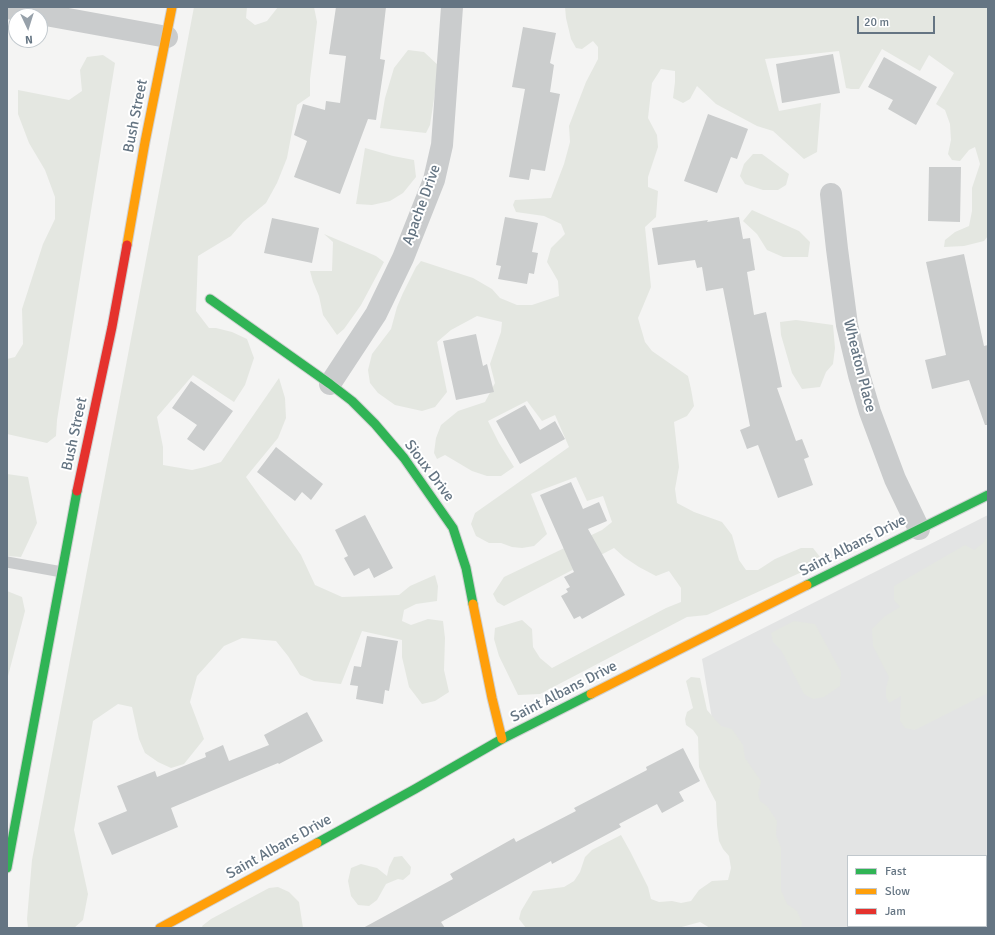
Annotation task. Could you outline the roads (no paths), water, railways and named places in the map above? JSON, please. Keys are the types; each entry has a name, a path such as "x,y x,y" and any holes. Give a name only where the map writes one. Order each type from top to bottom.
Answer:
{"street":[{"name":"Bush Street","path":"7,868 83,461 112,327 145,142 172,7"},
{"name":"Apache Drive","path":"330,384 376,314 403,258 434,180 442,145 452,7"},
{"path":"7,8 166,37"},
{"name":"Wheaton Place","path":"831,194 836,249 848,325 859,375 870,412 895,479 919,529"},
{"name":"Sioux Drive","path":"210,299 352,401 375,424 399,452 440,508 452,528 466,568 492,698 502,739"},
{"name":"Saint Albans Drive","path":"160,928 415,790 502,739 919,529 988,496"}],"lane":[{"path":"7,562 62,572"}]}
